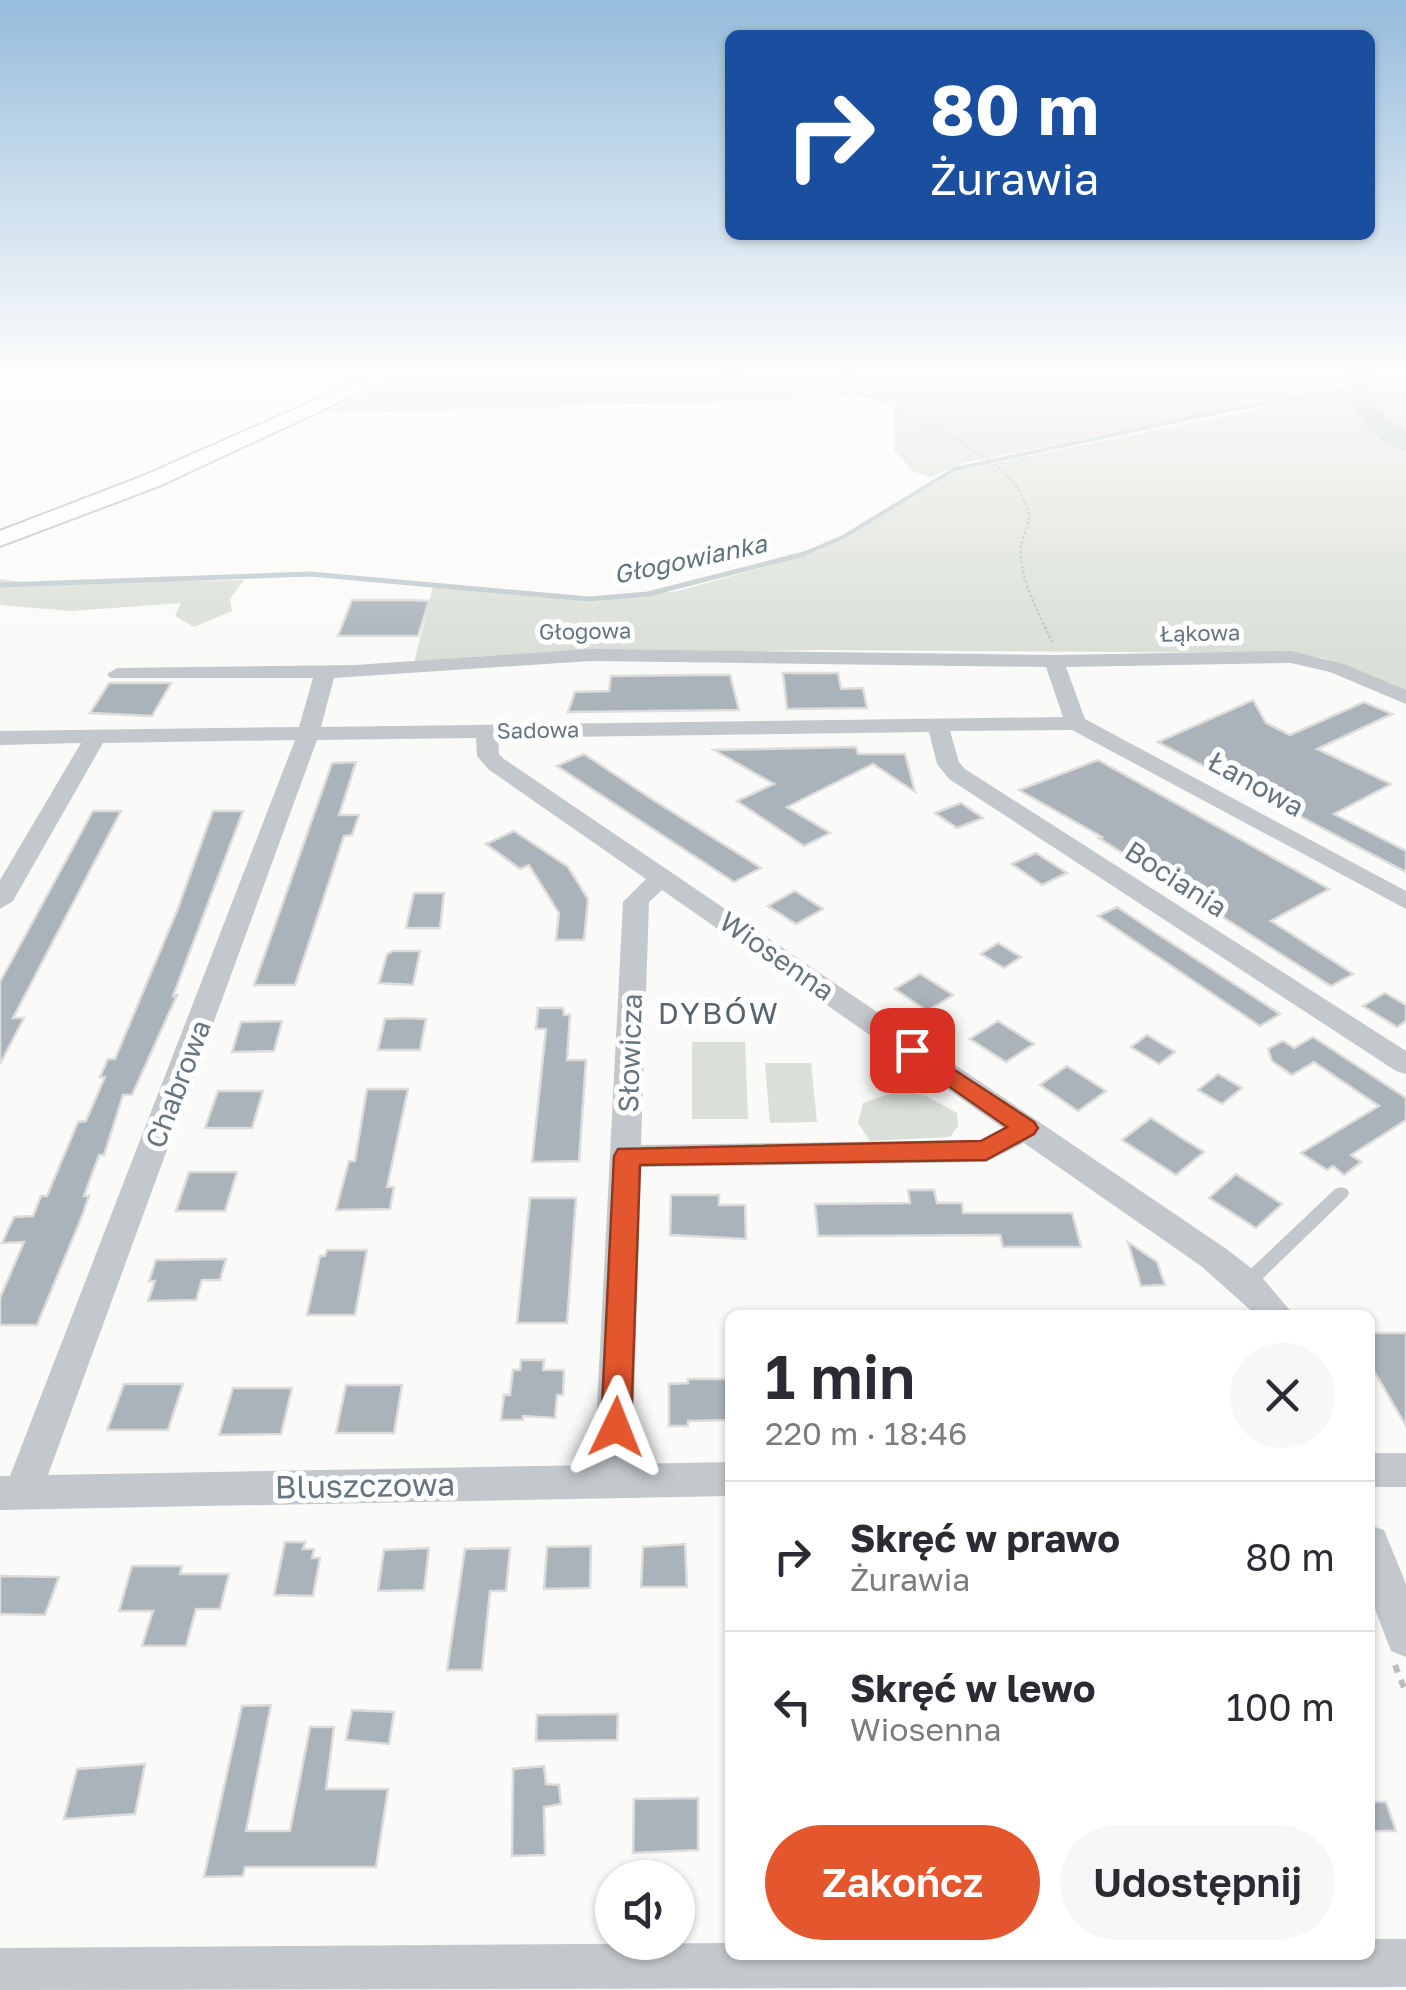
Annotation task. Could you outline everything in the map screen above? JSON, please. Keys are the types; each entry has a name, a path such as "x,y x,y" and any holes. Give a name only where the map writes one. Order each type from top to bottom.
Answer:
{"street":[{"path":"0,539 187,465"},
{"name":"Głogowa","path":"117,674 326,672 521,658 622,656 828,654 1054,661"},
{"name":"Łąkowa","path":"1054,661 1290,657 1337,668 1406,698"},
{"path":"1054,661 1076,723"},
{"name":"Chabrowa","path":"11,1493 309,734 326,672"},
{"name":"Sadowa","path":"0,738 1076,723"},
{"name":"Łanowa","path":"1076,723 1406,900"},
{"name":"Bociania","path":"938,725 948,764 957,774 1406,1064"},
{"name":"Wiosenna","path":"487,731 488,756 496,764 1026,1128 1247,1284 1272,1310"},
{"path":"0,900 96,737"},
{"name":"Słowicza","path":"612,1481 636,902 664,878"},
{"path":"627,1156 986,1150 1026,1128"},
{"path":"1375,1470 1406,1470"},
{"name":"Bluszczowa","path":"11,1493 725,1479"},
{"path":"1375,1555 1406,1637"},
{"path":"0,1972 1406,1963"}],"lane":[{"path":"1247,1284 1340,1194"}],"path":[{"path":"996,465 1019,488 1030,515 1020,555 1024,578 1056,649 1054,661"}],"shaded area":[{"path":"908,465 959,465 930,477 914,472"},
{"path":"987,465 1406,465 1406,694 1324,658 1280,653 815,650 485,656 414,663 433,587 596,601 678,591 803,556 843,538 957,471"},
{"path":"0,579 29,583 244,580 230,599 232,611 194,627 175,616 181,603 71,611 0,605"},
{"path":"692,1042 745,1042 748,1119 692,1119"},
{"path":"765,1063 811,1063 817,1122 770,1123"},
{"path":"901,1090 926,1096 957,1113 958,1126 950,1137 870,1141 858,1123 863,1103"}],"building":[{"path":"352,600 429,601 418,636 338,636"},
{"path":"783,673 838,673 841,689 863,688 867,708 787,709"},
{"path":"730,675 739,710 568,712 575,692 609,691 611,676"},
{"path":"109,683 171,683 152,716 90,713"},
{"path":"1253,700 1266,723 1290,735 1364,702 1392,714 1317,749 1391,784 1334,814 1406,851 1406,872 1158,742"},
{"path":"856,747 858,754 905,754 915,792 873,764 787,807 830,833 804,846 737,801 774,784 714,750"},
{"path":"584,754 761,868 734,882 557,766"},
{"path":"1098,760 1329,889 1271,921 1353,974 1331,986 1099,838 1102,837 1019,790"},
{"path":"356,762 339,815 359,815 352,835 344,836 295,985 254,985 332,763"},
{"path":"961,803 983,818 957,828 935,813"},
{"path":"93,811 121,811 13,1018 24,1018 0,1064 0,982"},
{"path":"213,811 243,811 173,996 177,995 132,1095 123,1095 104,1155 99,1155 84,1196 89,1196 82,1216 37,1325 0,1325 0,1298 24,1242 2,1243 14,1217 33,1216 41,1196 47,1196 78,1122 86,1121 105,1077 100,1077 108,1059 115,1059 177,911"},
{"path":"514,831 568,867 588,899 584,940 556,940 559,913 529,865 520,869 486,844"},
{"path":"1036,853 1067,873 1042,885 1012,864"},
{"path":"795,891 823,909 796,924 768,906"},
{"path":"414,893 444,893 440,928 406,928"},
{"path":"1117,907 1280,1014 1260,1026 1098,916"},
{"path":"998,943 1021,957 1004,968 981,954"},
{"path":"420,951 413,985 379,983 387,954"},
{"path":"920,974 953,995 927,1011 895,989"},
{"path":"1385,993 1406,1005 1406,1021 1397,1027 1363,1006"},
{"path":"538,1008 563,1008 564,1015 570,1015 567,1060 586,1060 579,1161 532,1162 546,1029 536,1029"},
{"path":"385,1019 426,1019 420,1050 378,1050"},
{"path":"282,1021 274,1051 232,1052 241,1022"},
{"path":"998,1021 1034,1044 1006,1062 970,1039"},
{"path":"1147,1035 1175,1052 1159,1064 1131,1047"},
{"path":"1313,1037 1406,1098 1406,1120 1351,1155 1361,1162 1344,1175 1333,1166 1327,1170 1301,1153 1379,1106 1314,1062 1292,1075 1272,1061 1268,1049 1283,1041 1294,1048"},
{"path":"1067,1066 1106,1091 1078,1111 1040,1085"},
{"path":"1218,1074 1242,1088 1222,1104 1198,1090"},
{"path":"367,1089 408,1089 387,1187 394,1187 390,1209 336,1210 349,1161 355,1161"},
{"path":"218,1091 263,1091 252,1128 205,1128"},
{"path":"1151,1118 1204,1152 1176,1175 1122,1140"},
{"path":"189,1172 237,1172 225,1211 176,1211"},
{"path":"1236,1174 1282,1204 1256,1228 1209,1198"},
{"path":"908,1190 934,1190 937,1203 962,1203 963,1213 1072,1213 1081,1247 1003,1247 1000,1235 818,1236 815,1204 910,1203"},
{"path":"671,1195 719,1195 719,1205 745,1205 746,1239 670,1235"},
{"path":"530,1198 576,1198 567,1323 517,1323"},
{"path":"1128,1242 1157,1262 1165,1285 1141,1286"},
{"path":"327,1250 367,1250 355,1315 307,1315 320,1256 325,1256"},
{"path":"226,1259 220,1280 202,1280 196,1300 148,1301 155,1281 149,1281 156,1260"},
{"path":"1375,1333 1406,1333 1406,1426 1375,1373"},
{"path":"521,1360 544,1360 543,1370 564,1370 563,1395 557,1395 555,1418 523,1416 523,1420 501,1420 504,1395 510,1395 513,1370 520,1370"},
{"path":"688,1379 725,1379 725,1420 669,1426 669,1384 688,1383"},
{"path":"124,1384 183,1384 168,1430 107,1430"},
{"path":"346,1385 402,1385 394,1433 336,1433"},
{"path":"233,1388 292,1388 281,1434 219,1435"},
{"path":"285,1542 305,1542 303,1549 314,1549 312,1558 320,1558 313,1596 274,1595"},
{"path":"685,1544 687,1587 641,1587 643,1547"},
{"path":"591,1546 590,1588 544,1589 547,1547"},
{"path":"429,1548 424,1590 378,1591 384,1550"},
{"path":"510,1548 506,1591 490,1591 482,1670 447,1670 465,1549"},
{"path":"132,1566 182,1566 180,1574 229,1574 220,1609 196,1609 186,1646 142,1646 153,1611 119,1611"},
{"path":"0,1576 59,1577 45,1615 0,1614"},
{"path":"271,1705 246,1831 290,1831 310,1727 334,1727 326,1789 388,1789 376,1867 245,1867 243,1876 204,1877 242,1706"},
{"path":"352,1710 394,1712 389,1744 346,1740"},
{"path":"618,1714 617,1740 536,1741 537,1715"},
{"path":"145,1764 135,1814 64,1819 77,1769"},
{"path":"544,1766 546,1784 559,1785 561,1804 544,1807 545,1855 512,1856 513,1769"},
{"path":"698,1798 698,1850 633,1853 634,1799"},
{"path":"1375,1802 1386,1802 1396,1831 1375,1831"}],"waterway":[{"name":"Głogowianka","path":"802,555 843,537 955,469 974,465"},
{"name":"Głogowianka","path":"0,585 310,574 589,599 648,594 802,555"},
{"name":"Głogowianka","path":"796,557 802,555"}],"district":[{"name":"DYBÓW","path":"719,1014"}],"route":[{"path":"616,1427 627,1156 986,1150 1026,1128 912,1050"}]}
